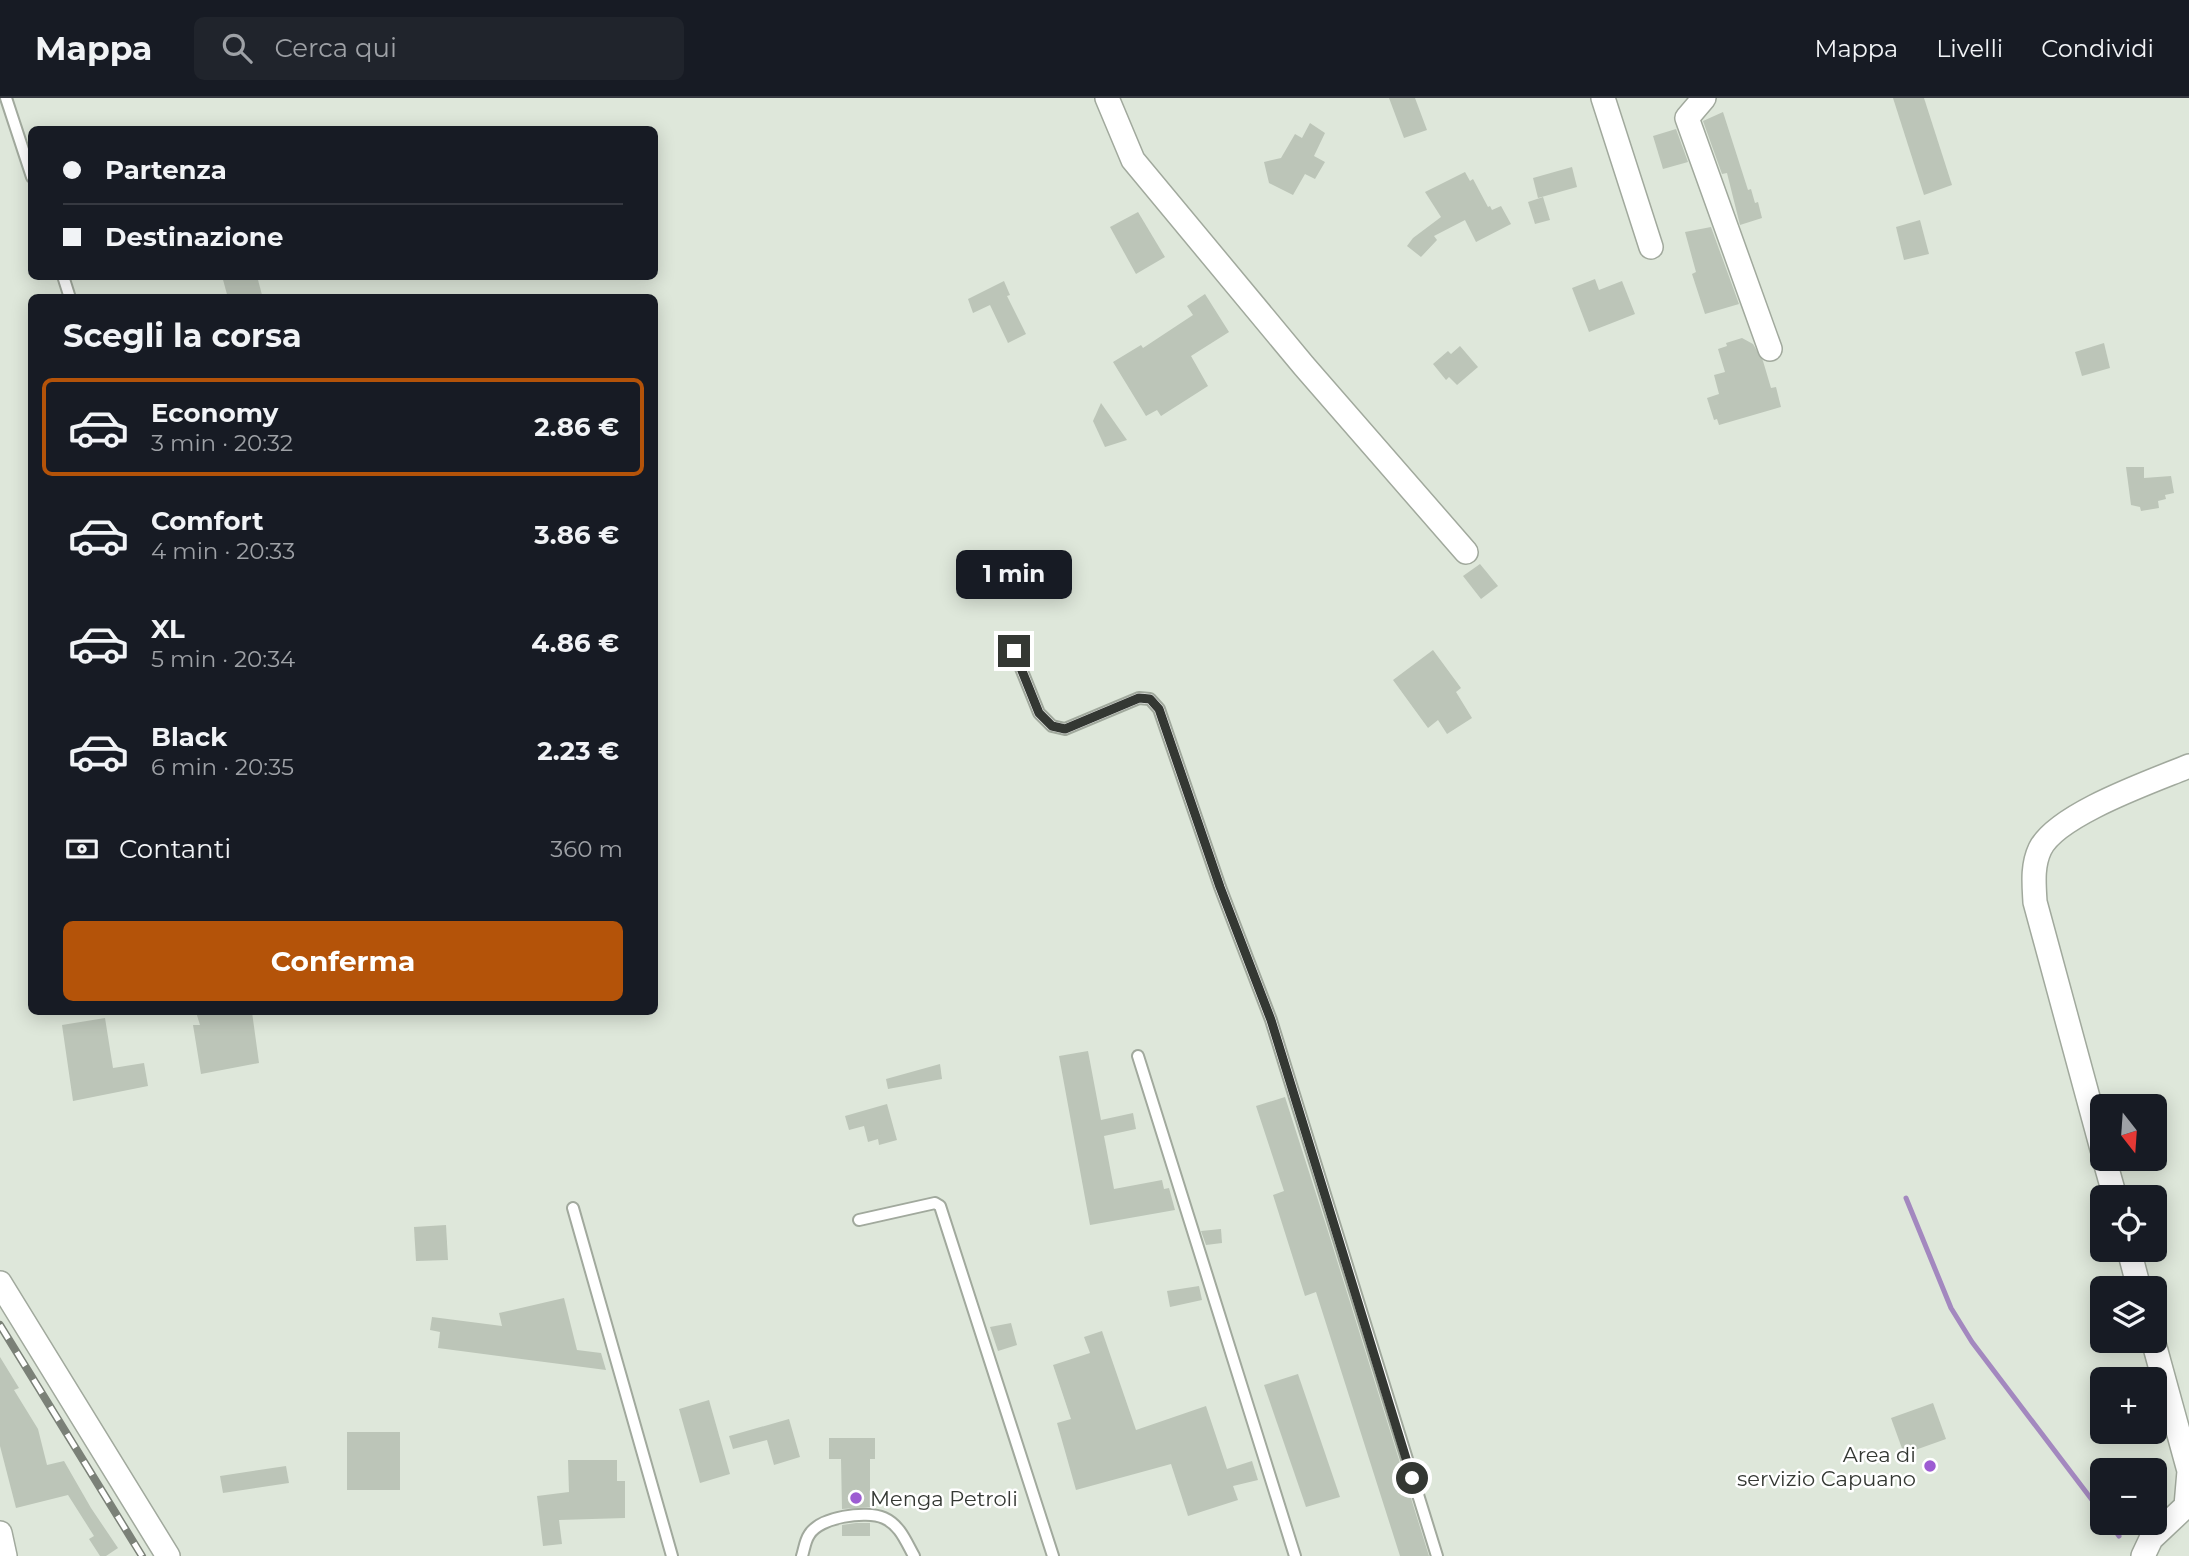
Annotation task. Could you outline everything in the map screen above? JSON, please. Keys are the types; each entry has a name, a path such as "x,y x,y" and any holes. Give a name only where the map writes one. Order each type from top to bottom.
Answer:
{"street":[{"path":"1107,98 1133,160 1304,366 1466,552"},
{"path":"1603,98 1651,247"},
{"path":"1704,98 1687,118 1770,349"},
{"path":"2090,1105 2035,902 2034,873 2041,848 2054,833 2078,815 2189,766"},
{"path":"0,1283 168,1556"},
{"path":"2143,1556 2151,1539 2188,1507 2189,1471 2157,1353"},
{"path":"0,1533 5,1556"}],"lane":[{"path":"6,98 28,165"},
{"path":"1014,651 1039,713 1052,726 1065,729 1139,698 1150,699 1159,709 1220,887 1271,1020 1437,1556"},
{"path":"1138,1056 1295,1556"},
{"path":"859,1220 935,1203 940,1206 1053,1556"},
{"path":"573,1208 672,1556"},
{"path":"802,1556 809,1534 827,1519 857,1516 884,1517 900,1530 914,1556"}],"building":[{"path":"1389,98 1415,98 1427,130 1404,138"},
{"path":"1893,98 1924,98 1952,185 1924,195"},
{"path":"1723,112 1748,190 1751,189 1755,203 1758,202 1762,218 1740,225 1727,173 1722,174 1703,121"},
{"path":"1310,123 1325,133 1314,156 1325,162 1315,179 1305,174 1293,195 1269,183 1264,162 1281,158 1295,134 1302,138"},
{"path":"1676,129 1688,162 1663,169 1653,136"},
{"path":"1572,167 1577,187 1538,198 1533,178"},
{"path":"1465,172 1470,181 1473,179 1488,207 1492,210 1501,206 1511,224 1476,242 1465,220 1434,236 1437,240 1421,257 1407,246 1413,238 1441,217 1425,192"},
{"path":"1543,197 1550,220 1535,224 1528,202"},
{"path":"1138,212 1165,257 1136,274 1110,227"},
{"path":"1920,220 1929,254 1904,260 1896,227"},
{"path":"1711,227 1739,304 1705,314 1692,274 1696,272 1685,232"},
{"path":"1595,279 1599,290 1622,281 1635,314 1589,332 1572,288"},
{"path":"223,280 258,280 262,294 227,294"},
{"path":"1004,281 1010,295 1007,296 1026,334 1008,343 990,305 973,313 968,299"},
{"path":"1205,294 1229,332 1191,356 1208,386 1161,416 1157,410 1146,416 1113,362 1141,345 1143,348 1193,315 1187,306"},
{"path":"1742,338 1753,344 1763,361 1771,388 1776,387 1781,407 1719,425 1717,419 1714,420 1707,398 1719,394 1714,375 1725,372 1718,349 1727,346 1726,343"},
{"path":"2104,343 2110,368 2082,376 2075,352"},
{"path":"1460,346 1478,367 1457,385 1449,377 1446,380 1433,364 1448,351 1451,354"},
{"path":"1101,403 1127,440 1105,447 1093,421"},
{"path":"2126,467 2144,467 2144,478 2171,476 2174,493 2165,495 2166,499 2158,501 2159,508 2141,511 2140,507 2131,505"},
{"path":"1480,564 1498,586 1481,599 1463,576"},
{"path":"1433,650 1461,688 1456,692 1472,718 1447,734 1438,720 1428,728 1393,680"},
{"path":"197,1015 252,1015 259,1063 201,1074 193,1025 200,1025"},
{"path":"105,1018 113,1068 144,1063 148,1086 73,1101 62,1025"},
{"path":"1088,1051 1101,1120 1133,1113 1136,1129 1104,1136 1114,1189 1162,1180 1164,1189 1169,1188 1175,1210 1090,1225 1059,1056"},
{"path":"940,1064 942,1079 888,1089 886,1079"},
{"path":"1285,1097 1429,1556 1400,1556 1316,1292 1305,1296 1273,1195 1284,1191 1256,1106"},
{"path":"887,1104 897,1140 879,1145 878,1139 868,1142 864,1126 849,1130 845,1116"},
{"path":"446,1225 448,1260 416,1261 414,1227"},
{"path":"1221,1229 1222,1243 1206,1245 1201,1231"},
{"path":"1199,1286 1202,1300 1170,1307 1167,1291"},
{"path":"564,1298 577,1350 601,1353 606,1370 438,1348 440,1332 430,1330 432,1317 502,1326 499,1313"},
{"path":"1011,1323 1017,1345 998,1351 990,1327"},
{"path":"1102,1331 1136,1430 1206,1406 1227,1469 1252,1461 1258,1480 1233,1486 1238,1500 1188,1516 1171,1464 1076,1490 1057,1423 1071,1419 1053,1365 1090,1353 1084,1337"},
{"path":"0,1357 19,1388 14,1390 38,1429 47,1465 64,1461 118,1548 106,1556 100,1556 89,1539 94,1536 68,1495 16,1508 0,1446"},
{"path":"1298,1374 1340,1497 1306,1507 1264,1385"},
{"path":"709,1400 730,1474 700,1483 679,1409"},
{"path":"1933,1403 1946,1439 1904,1454 1891,1418"},
{"path":"789,1419 800,1457 774,1465 767,1440 733,1449 729,1436"},
{"path":"347,1432 400,1432 400,1490 347,1490"},
{"path":"829,1438 875,1438 875,1459 870,1459 870,1507 842,1509 841,1459 829,1459"},
{"path":"568,1460 617,1460 617,1481 625,1481 625,1518 559,1520 562,1544 543,1546 537,1496 569,1492"},
{"path":"286,1466 289,1483 223,1493 220,1476"},
{"path":"870,1523 870,1536 842,1536 842,1525"}],"waterway":[{"path":"1906,1198 1951,1308 1972,1342 2090,1497"}],"railway":[{"path":"0,1325 142,1556"}],"place":[{"name":"Area di servizio Capuano","path":"1930,1466"},
{"name":"Menga Petroli","path":"856,1498"}],"route":[{"path":"1014,651 1039,713 1045,722 1052,726 1065,729 1132,699 1150,699 1159,709 1220,887 1271,1020 1412,1478"}]}
